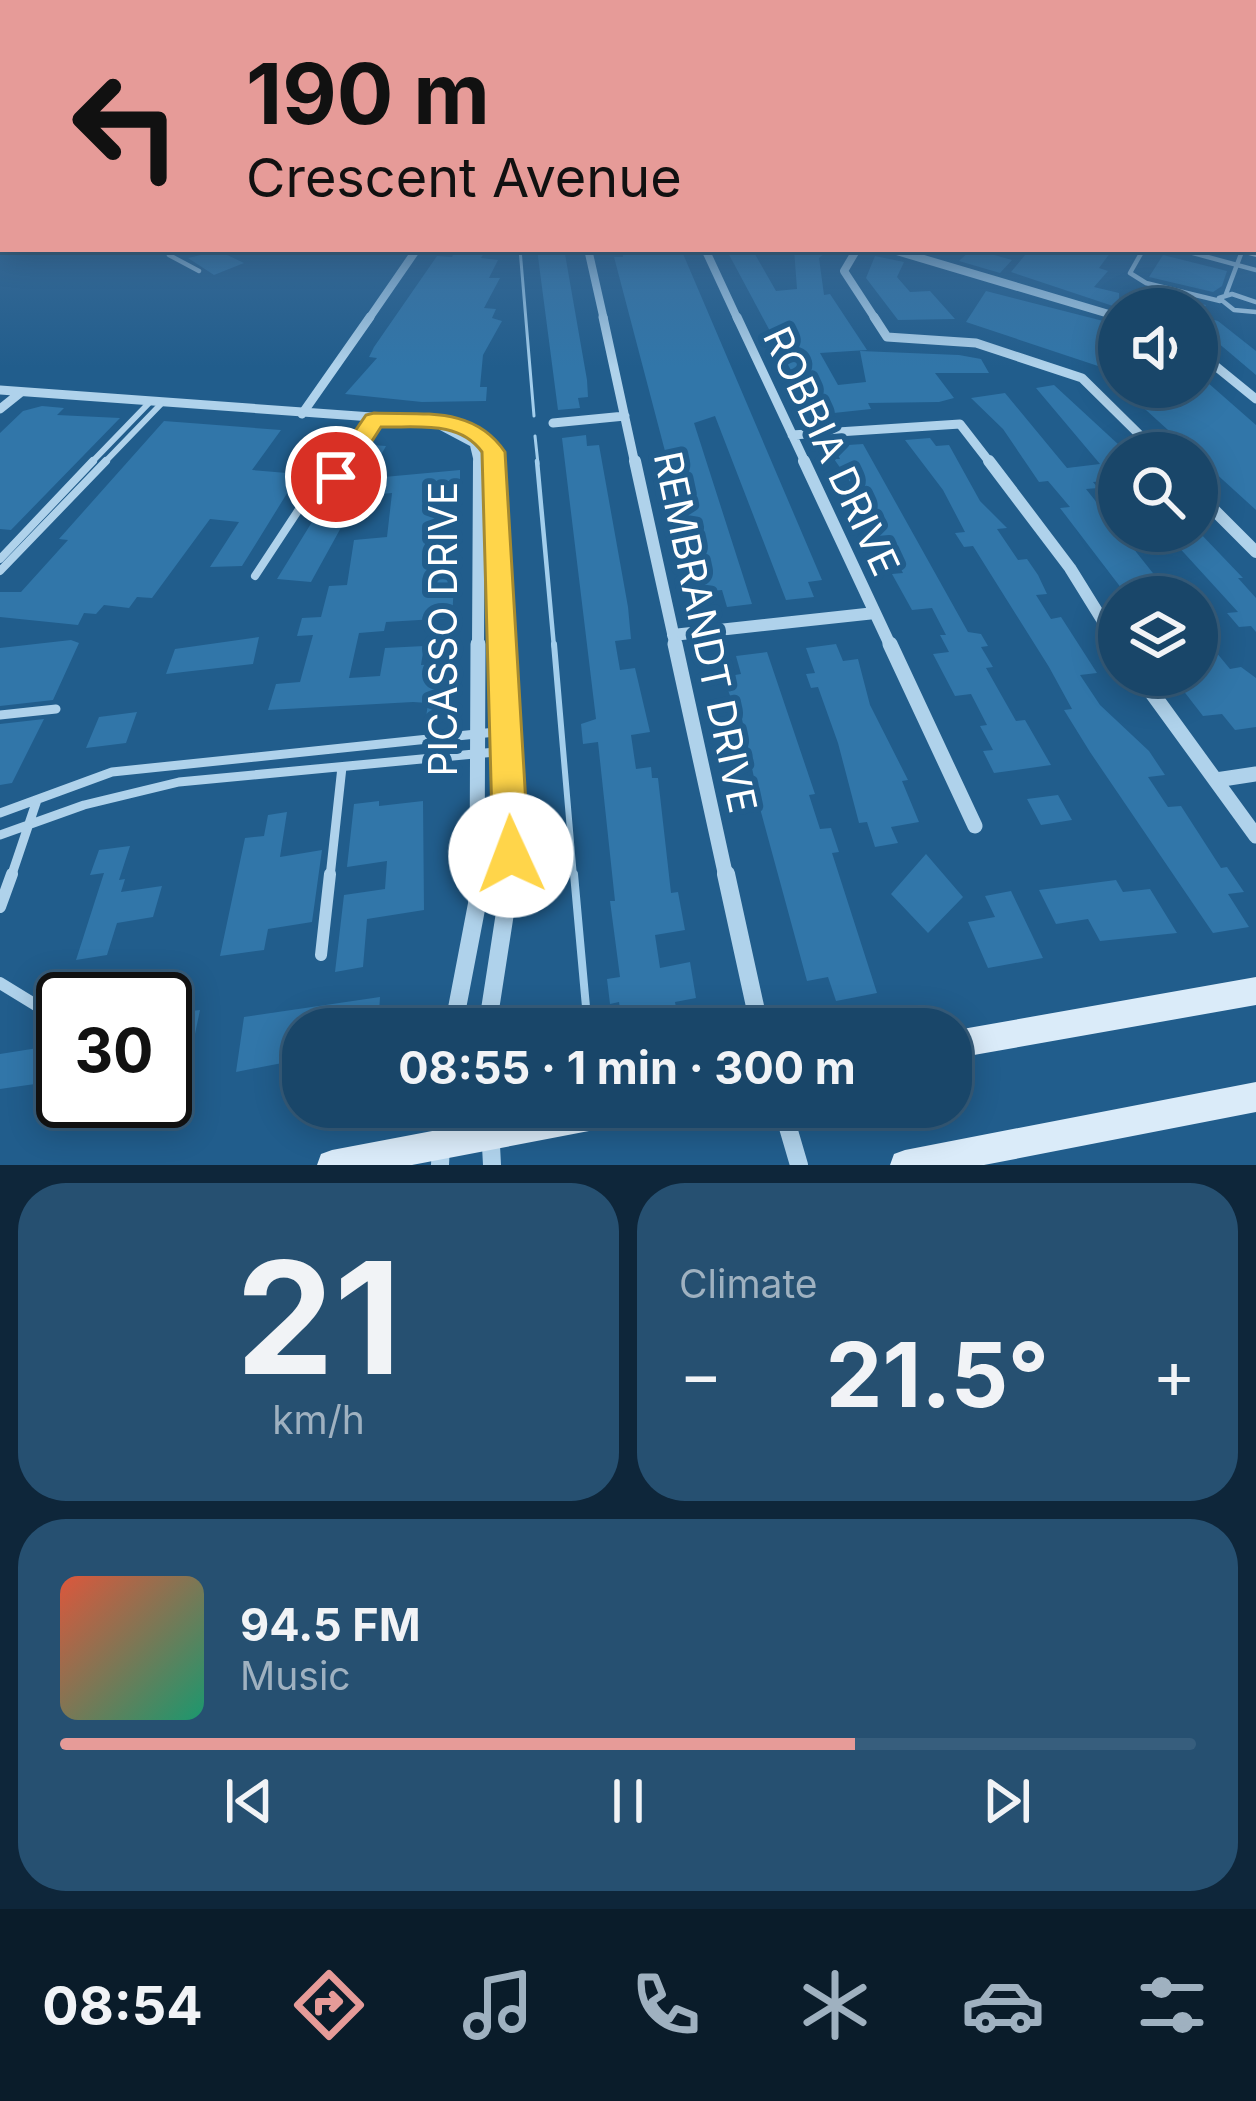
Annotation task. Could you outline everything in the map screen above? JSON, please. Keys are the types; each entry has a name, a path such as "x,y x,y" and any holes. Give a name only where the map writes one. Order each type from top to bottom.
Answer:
{"main road":[{"path":"972,1041 1256,991"},
{"path":"905,1165 1256,1097"},
{"path":"332,1165 440,1155 490,1136 530,1128"}],"street":[{"path":"302,414 410,258"},
{"name":"REMBRANDT DRIVE","path":"590,258 755,1008"},
{"name":"ROBBIA DRIVE","path":"708,258 975,826"},
{"path":"851,258 844,271 886,337 976,344 1082,378 1136,432"},
{"path":"922,258 1098,311"},
{"path":"1218,368 1256,399"},
{"path":"0,390 436,424 480,440"},
{"path":"0,409 21,392"},
{"path":"553,423 625,416"},
{"path":"792,435 960,424 1070,568 1098,613"},
{"name":"PICASSO DRIVE","path":"480,440 497,465 508,751 510,897 491,1008"},
{"name":"PICASSO DRIVE","path":"457,1008 477,904 480,440"},
{"path":"1218,514 1256,552"},
{"path":"673,635 875,613"},
{"path":"1154,696 1256,836"},
{"path":"1216,780 1256,774"},
{"path":"788,1128 799,1165"}],"lane":[{"path":"175,258 199,271"},
{"path":"1138,258 1130,273 1146,283 1256,312"},
{"path":"1207,258 1256,271"},
{"path":"1222,263 1227,258"},
{"path":"1220,302 1237,258"},
{"path":"1226,294 1256,302"},
{"path":"0,559 155,403"},
{"path":"0,571 155,403"},
{"path":"256,576 309,494 343,471 374,420"},
{"path":"0,715 56,709"},
{"path":"0,813 112,772 507,730"},
{"path":"0,836 84,805 179,782 508,751"},
{"path":"321,955 342,767"},
{"path":"0,907 38,798"},
{"path":"0,983 36,1005"}],"building":[{"path":"189,258 234,258 244,263 214,275"},
{"path":"435,258 498,260 489,278 500,278 484,308 496,309 492,318 502,321 483,355 480,387 487,387 486,401 422,402 345,394 377,358 369,357"},
{"path":"538,258 566,258 587,380 588,397 578,398 580,408 558,410"},
{"path":"614,258 685,258 822,580 808,582 814,597 786,600 715,416 694,423 752,604 727,607 722,590 702,592"},
{"path":"731,258 757,258 776,291 797,289 795,258 819,258 824,295 830,294 867,350 820,353 838,385 866,382 860,351 959,355 981,359 989,373 935,373 954,398 939,402 868,403 871,409 815,415"},
{"path":"874,258 904,262 897,277 910,292 930,291 955,319 898,320 866,278"},
{"path":"962,258 1012,260 1000,273 959,261"},
{"path":"1022,258 1106,258 1099,268 1108,271 1094,287 1098,288 1098,301 1011,272"},
{"path":"1161,258 1227,271 1218,289 1149,277"},
{"path":"986,291 1098,320 1098,366 966,322"},
{"path":"1218,321 1256,351 1256,375 1218,343"},
{"path":"1054,385 1105,432 1098,432 1098,462 1036,388"},
{"path":"1218,392 1256,425 1256,510 1218,475 1218,432 1170,432 1144,408 1218,408"},
{"path":"1005,393 1067,468 1098,464 1098,482 1093,482 1098,488 1086,489 1098,504 1098,552 1136,552 1155,576 1112,576 1060,508 1070,507 1048,481 1039,482 1003,429 971,398"},
{"path":"42,406 64,408 57,415 120,418 11,530 0,529 0,433 23,411"},
{"path":"164,421 281,430 252,470 299,474 242,566 210,567 239,522 210,519 152,598 137,597 129,608 104,605 96,614 84,613 78,625 0,617 0,592 21,592 68,540 59,539"},
{"path":"586,435 587,446 599,445 631,639 615,641 620,670 635,668 650,732 631,735 636,769 651,767 652,778 658,778 671,893 678,892 685,930 655,935 660,968 690,962 696,998 675,1002 676,1008 610,1004 607,979 620,977 610,901 615,901 598,742 583,744 581,724 596,719 562,438"},
{"path":"930,438 936,446 949,445 980,501 1007,528 997,529 1018,560 1027,559 1038,575 1047,594 1036,595 1051,619 1061,617 1097,673 1080,675 1100,705 1149,751 1165,775 1148,777 1168,807 1181,806 1221,868 1227,867 1244,892 1228,894 1249,927 1213,933 1090,752 1064,710 1072,709 1049,667 973,546 964,547 955,533 965,532 943,490 905,440"},
{"path":"863,444 968,632 981,634 988,646 981,647 993,667 986,668 1016,721 1025,720 1051,765 994,773 983,751 993,750 980,726 987,725 971,694 955,696 933,654 949,652 940,635 946,635 932,608 912,610 892,574 903,573 887,542 876,543 862,510 870,510 834,459 840,459 833,446"},
{"path":"372,445 386,446 311,582 277,579 331,491 348,487"},
{"path":"460,470 460,487 438,489 436,537 457,535 452,618 386,622 384,631 359,633 349,678 380,676 385,648 424,646 421,665 448,664 443,717 426,718 428,703 413,702 268,710 276,684 300,682 313,635 297,636 302,618 321,617 329,586 347,585 354,540 387,537 392,493 381,494 384,477"},
{"path":"1183,552 1218,552 1243,578 1238,578 1256,598 1256,632 1251,626 1239,627 1227,613 1238,612 1218,590 1218,576 1205,576"},
{"path":"259,637 253,664 166,674 175,649"},
{"path":"79,643 53,700 0,706 0,648"},
{"path":"836,644 843,661 858,659 870,705 908,780 902,781 919,822 891,827 898,843 875,847 867,822 859,823 838,743 818,687 811,688 806,674 815,673 806,648"},
{"path":"767,652 815,794 809,795 820,829 831,828 839,852 832,853 877,993 836,1001 828,977 807,981 761,812 741,714 723,677 741,674 736,656"},
{"path":"1218,654 1230,669 1241,667 1256,678 1256,727 1235,730 1222,714 1203,716 1188,696 1218,696"},
{"path":"137,712 126,743 86,748 99,717"},
{"path":"44,719 12,783 0,785 0,724"},
{"path":"1058,795 1072,820 1041,825 1027,799"},
{"path":"379,801 379,806 423,801 424,910 367,919 363,967 335,972 344,895 385,889 387,861 347,867 354,804"},
{"path":"287,812 280,857 322,850 312,922 268,929 264,950 220,956 245,838 264,836 268,815"},
{"path":"130,846 119,880 125,879 121,892 162,886 153,917 117,923 107,955 76,960 104,873 90,875 99,850"},
{"path":"926,854 963,897 928,933 891,894"},
{"path":"1116,880 1123,892 1150,889 1177,933 1100,941 1088,919 1056,924 1039,890"},
{"path":"1011,891 1043,958 988,968 968,922 995,917 985,896"},
{"path":"380,997 379,1008 305,1008"},
{"path":"200,1010 192,1048 192,1011"},
{"path":"282,1011 282,1063 236,1072 244,1017"},
{"path":"36,1048 36,1084 0,1089 0,1054"}],"waterway":[{"path":"521,258 534,416"},
{"path":"535,436 538,464"},
{"path":"537,461 554,647"},
{"path":"554,644 574,877"},
{"path":"574,874 586,1008"}],"route":[{"path":"336,477 374,420 470,426 494,452 511,855"}]}
